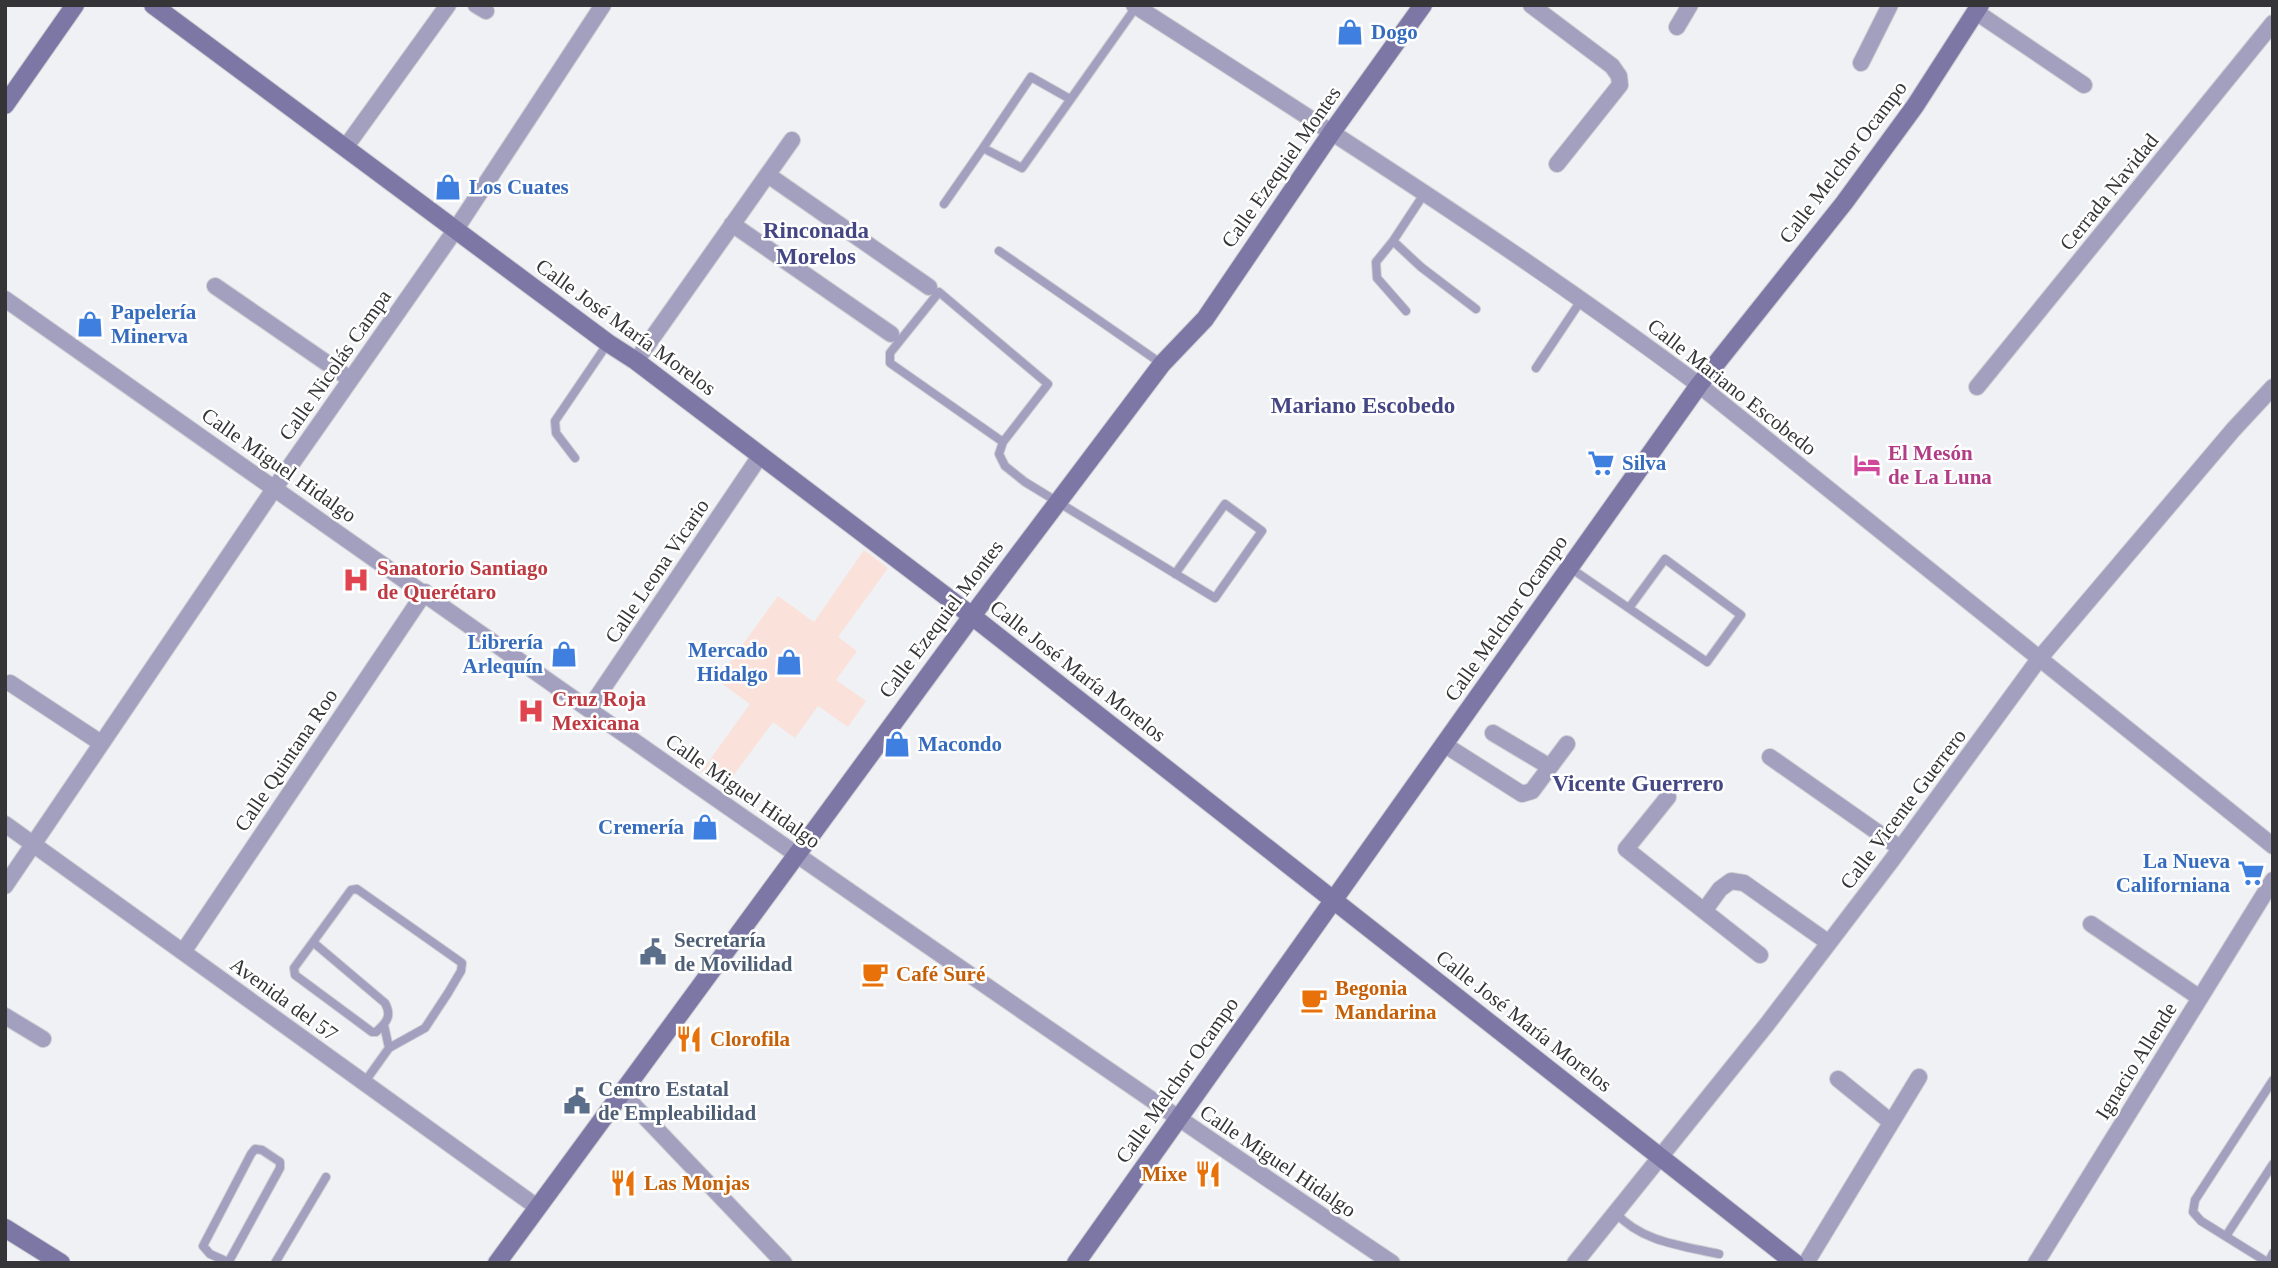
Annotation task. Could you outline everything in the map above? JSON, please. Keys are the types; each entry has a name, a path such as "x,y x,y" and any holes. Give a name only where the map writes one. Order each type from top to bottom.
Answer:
{"street":[{"path":"5,105 75,5"},
{"name":"Calle José María Morelos","path":"153,5 608,343 636,361 972,615 1795,1263"},
{"path":"345,148 448,5"},
{"name":"Calle Nicolás Campa","path":"5,886 274,489 456,229 603,5"},
{"name":"Calle Ezequiel Montes","path":"498,1263 972,615 1162,364 1205,319 1332,132 1423,5"},
{"path":"1531,5 1612,66 1619,76 1620,85 1557,164"},
{"path":"1677,27 1690,5"},
{"path":"1861,63 1890,5"},
{"name":"Calle Mariano Escobedo","path":"1135,6 1332,132 1582,299 1699,385 2273,846"},
{"path":"1978,9 2084,85"},
{"name":"Calle Melchor Ocampo","path":"1076,1263 1699,385 1844,203 1915,106 1978,9"},
{"name":"Cerrada Navidad","path":"1977,387 2273,23"},
{"path":"636,361 792,141"},
{"path":"768,175 929,287"},
{"path":"732,224 891,334"},
{"path":"215,286 350,379"},
{"name":"Calle Miguel Hidalgo","path":"5,299 795,854 1178,1119 1392,1263"},
{"name":"Calle Vicente Guerrero","path":"1575,1263 1829,943 2039,659 2232,430 2273,387"},
{"name":"Calle Leona Vicario","path":"589,709 760,456"},
{"name":"Calle Quintana Roo","path":"183,952 425,593"},
{"path":"10,683 101,743"},
{"path":"1493,733 1550,767"},
{"path":"1445,745 1522,794 1532,791 1567,744"},
{"path":"1770,757 1900,848"},
{"path":"1668,797 1626,849 1760,955"},
{"name":"Avenida del 57","path":"5,824 537,1207"},
{"name":"Ignacio Allende","path":"2036,1263 2273,880"},
{"path":"1704,911 1720,889 1731,881 1744,883 1829,943"},
{"path":"2091,924 2200,998"},
{"path":"5,1016 43,1039"},
{"path":"1805,1263 1919,1077"},
{"path":"1838,1079 1891,1122"},
{"path":"621,1092 784,1263"},
{"path":"5,1228 61,1263"}],"lane":[{"path":"983,148 1023,168 1135,6"},
{"path":"944,204 1031,77 1070,99"},
{"path":"1406,311 1377,278 1376,262 1424,194"},
{"path":"1393,241 1421,267 1476,309"},
{"path":"999,251 1162,364"},
{"path":"1003,442 890,363 890,353 939,292 1048,384 1003,442 999,454 1005,466 1025,482 1175,574 1215,598 1262,531 1225,504 1175,574"},
{"path":"1536,368 1582,299"},
{"path":"575,458 556,433 555,421 608,343"},
{"path":"1569,567 1707,662 1741,615 1665,559 1629,608"},
{"path":"314,943 385,1003 389,1017 384,1025 372,1032 295,975 294,968 351,890 356,889 462,963 461,971 425,1028 389,1048 364,1083"},
{"path":"384,1025 389,1048"},
{"path":"2273,1080 2196,1200 2193,1212 2267,1262 2273,1253"},
{"path":"255,1149 262,1150 280,1162 279,1168 228,1262 210,1254 203,1246 251,1154 255,1149"},
{"path":"2226,1236 2273,1164"},
{"path":"275,1263 326,1177"},
{"path":"1616,1213 1624,1223 1655,1239 1719,1254"}],"shaded area":[{"name":"Mercado Hidalgo","path":"864,550 888,568 838,637 857,651 836,680 866,701 848,727 818,706 795,738 773,722 724,788 701,772 750,704 717,680 778,596 814,622"}],"place":[{"name":"Dogo","path":"1350,32"},
{"name":"Los Cuates","path":"448,187"},
{"name":"Papelería Minerva","path":"90,324"},
{"name":"Silva","path":"1601,463"},
{"name":"El Mesón de La Luna","path":"1867,465"},
{"name":"Sanatorio Santiago de Querétaro","path":"356,580"},
{"name":"Librería Arlequín","path":"564,654"},
{"name":"Mercado Hidalgo","path":"789,662"},
{"name":"Cruz Roja Mexicana","path":"531,711"},
{"name":"Macondo","path":"897,744"},
{"name":"Cremería","path":"705,827"},
{"name":"La Nueva Californiana","path":"2251,873"},
{"name":"Secretaría de Movilidad","path":"653,952"},
{"name":"Café Suré","path":"875,974"},
{"name":"Begonia Mandarina","path":"1314,1000"},
{"name":"Clorofila","path":"689,1039"},
{"name":"Centro Estatal de Empleabilidad","path":"577,1101"},
{"name":"Mixe","path":"1208,1174"},
{"name":"Las Monjas","path":"623,1183"}],"district":[{"name":"Rinconada Morelos","path":"816,243"},
{"name":"Mariano Escobedo","path":"1363,405"},
{"name":"Vicente Guerrero","path":"1638,783"}]}
